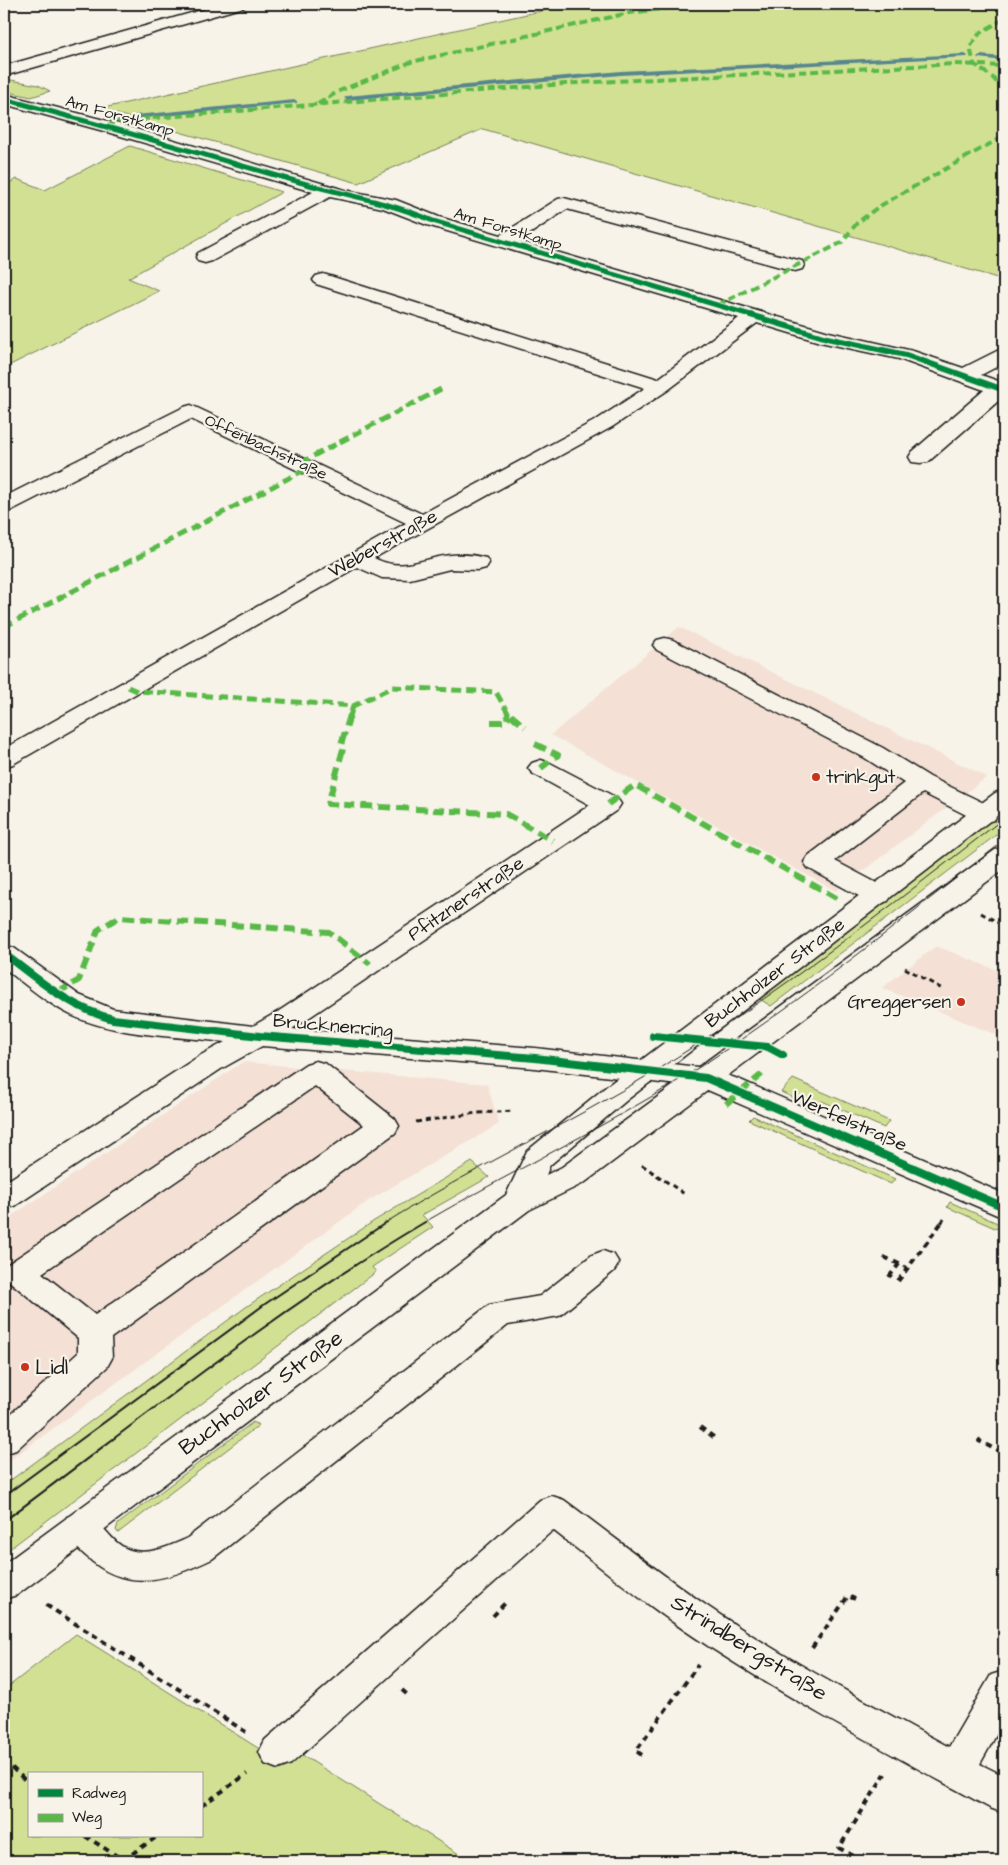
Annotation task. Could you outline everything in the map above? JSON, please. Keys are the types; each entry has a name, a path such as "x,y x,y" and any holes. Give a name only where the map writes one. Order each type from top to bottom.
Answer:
{"street":[{"path":"4,71 239,4"},
{"name":"Am Forstkamp","path":"4,99 327,191 344,195 363,196 409,210 433,221 753,317 827,338 864,343 933,364 1001,389"},
{"path":"4,116 34,106"},
{"path":"205,257 327,191"},
{"path":"504,242 564,203 796,265"},
{"path":"323,280 661,386"},
{"name":"Weberstraße","path":"4,759 357,558 605,424 661,386 753,317"},
{"path":"964,376 1004,355"},
{"path":"920,457 1001,389"},
{"name":"Offenbachstraße","path":"4,505 191,411 422,522"},
{"path":"357,558 382,570 410,572 450,562 478,563"},
{"path":"665,645 874,753 920,782 995,806"},
{"name":"Pfitznerstraße","path":"260,1036 608,804 541,768"},
{"path":"878,895 817,862 920,782"},
{"name":"Buchholzer Straße","path":"518,1202 538,1159 647,1071 995,806"},
{"name":"Buchholzer Straße","path":"4,1584 518,1202 573,1175 692,1077 1004,856"},
{"name":"Brucknerring","path":"4,954 65,999 96,1016 260,1036 535,1058 692,1077"},
{"name":"Brucknerring","path":"4,1198 211,1062 260,1036"},
{"path":"4,1440 96,1358 94,1333 19,1272 316,1071 332,1043"},
{"path":"94,1333 384,1126 316,1071"},
{"name":"Werfelstraße","path":"692,1077 728,1086 1004,1207"},
{"path":"79,1527 116,1560 134,1566 154,1565 176,1560 199,1549 500,1314 548,1307 603,1263"},
{"name":"Strindbergstraße","path":"278,1752 552,1510 683,1609 720,1634 848,1711 1004,1796"},
{"path":"956,1770 1004,1687"}],"path":[{"path":"975,910 1004,926"},
{"path":"903,967 944,990"},
{"path":"384,1126 477,1113 514,1111"},
{"path":"647,1169 686,1195"},
{"path":"898,1281 946,1217"},
{"path":"884,1257 907,1268"},
{"path":"889,1277 898,1264"},
{"path":"700,1427 715,1438"},
{"path":"980,1439 979,1441 1004,1454"},
{"path":"809,1653 848,1596 855,1599"},
{"path":"493,1616 506,1602"},
{"path":"46,1605 278,1752 202,1805"},
{"path":"642,1755 636,1751 699,1663"},
{"path":"4,1760 28,1783"},
{"path":"863,1861 839,1848 891,1765"},
{"path":"88,1838 124,1861 155,1838"}],"shaded area":[{"path":"679,627 987,777 836,891 551,735"},
{"name":"Greggersen","path":"936,946 1004,973 1004,1038 882,988"},
{"path":"243,1062 487,1084 499,1124 368,1201 4,1464 4,1221"}],"green space":[{"path":"572,4 1004,4 1004,280 483,129 358,183 99,109"},
{"path":"11,80 38,85 50,91 31,97 4,91 4,82"},
{"path":"130,146 282,192 128,278 159,291 4,368 4,186 17,179 45,190"},
{"path":"1004,809 1004,829 771,1006 753,995"},
{"path":"793,1079 889,1121 884,1128 822,1101 812,1107 781,1092"},
{"path":"753,1116 895,1179 891,1184 749,1120"},
{"path":"472,1162 489,1177 422,1215 433,1227 372,1267 376,1272 4,1553 4,1485 246,1307 374,1221"},
{"path":"950,1202 1004,1226 1004,1232 947,1207"},
{"path":"253,1422 259,1425 118,1533 116,1530 118,1524"},
{"path":"76,1634 282,1763 296,1751 470,1861 4,1861 4,1690"}],"waterway":[{"path":"347,98 621,73 965,56"},
{"path":"980,57 1004,59"},
{"path":"135,117 295,102"}],"tram line":[{"path":"385,1223 622,1091 700,1042 833,949 1004,818"},
{"path":"423,1223 622,1114 687,1075 809,991 1004,841"},
{"path":"4,1496 265,1304 387,1222"},
{"path":"4,1521 263,1328 316,1291 425,1222"}],"marked path":[{"path":"318,104 339,91 411,62 629,13 700,4"},
{"path":"1004,19 980,33 970,47 974,64 992,77 1004,90"},
{"path":"106,126 118,121 576,83 954,64 1004,66"},
{"path":"718,305 841,243 857,223 878,207 1004,136"},
{"path":"300,463 441,389"},
{"path":"4,627 310,467"},
{"path":"128,687 137,691 353,706 392,687 496,692 508,713 525,727"},
{"path":"353,706 341,745 343,749 328,804 506,814 553,841"},
{"path":"491,722 506,722 508,713"},
{"path":"535,744 558,755 541,768"},
{"path":"608,804 635,785 840,900"},
{"path":"57,993 79,980 98,930 119,917 329,932 370,964"},
{"path":"726,1104 762,1074"}],"cycle path":[{"path":"4,99 106,126 344,195 390,204 433,221 827,338 867,345 919,359 1004,390"},
{"path":"4,954 69,1001 83,1009 113,1019 260,1036 535,1058 706,1078 1004,1207"},
{"path":"653,1036 768,1047 783,1055"}],"place":[{"name":"trinkgut","path":"816,777"},
{"name":"Greggersen","path":"961,1002"},
{"name":"Lidl","path":"25,1367"}]}
